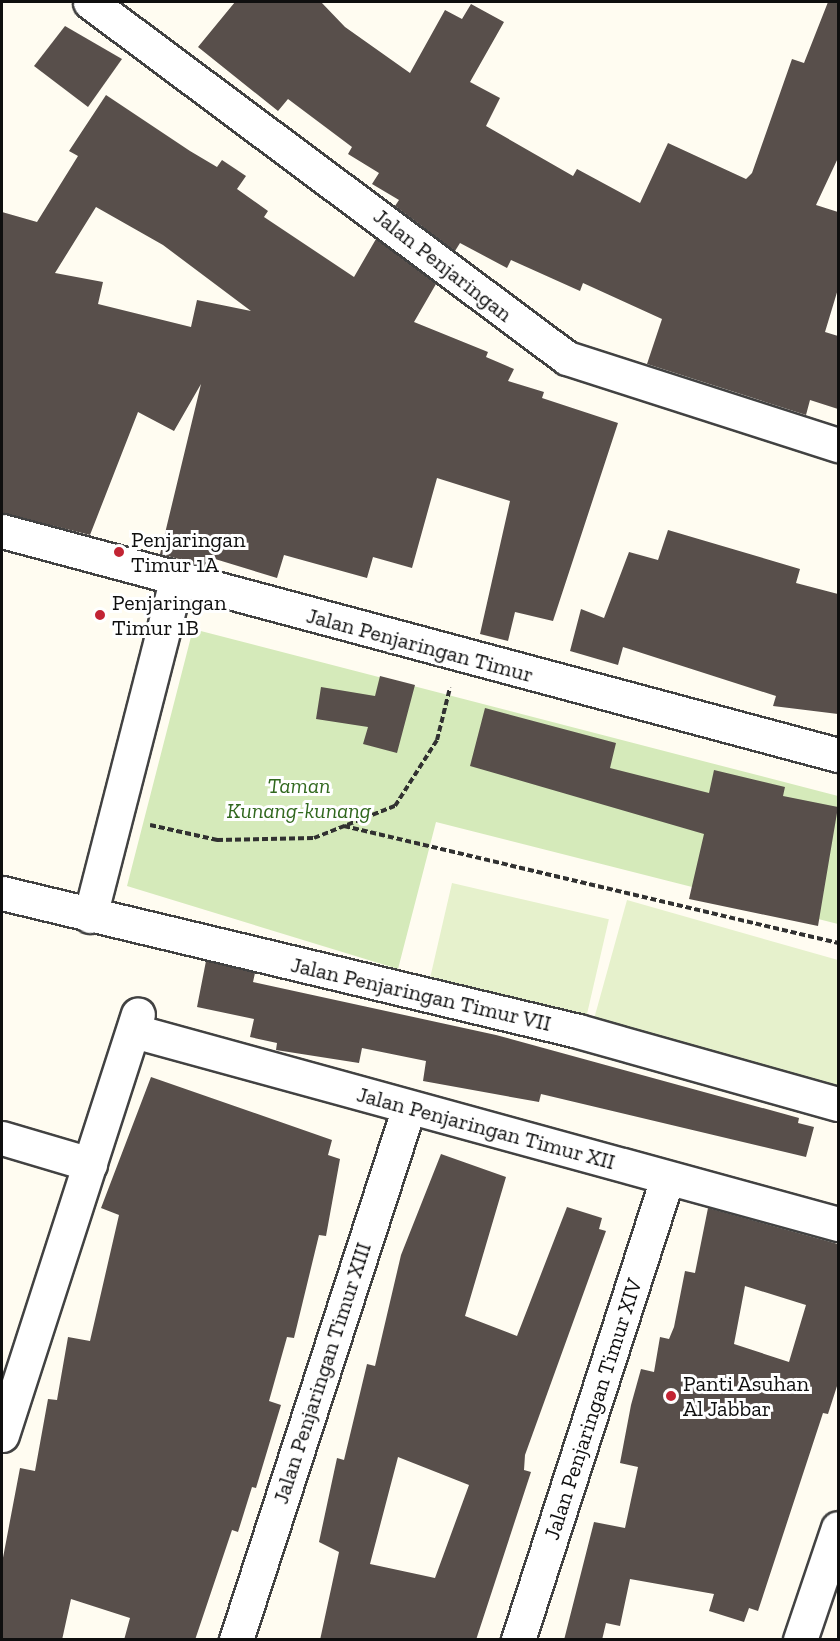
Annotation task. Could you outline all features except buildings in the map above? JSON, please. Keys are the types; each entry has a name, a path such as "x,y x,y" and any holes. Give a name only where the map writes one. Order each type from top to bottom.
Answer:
{"street":[{"name":"Jalan Penjaringan","path":"90,2 567,358 838,445"},
{"name":"Jalan Penjaringan Timur","path":"2,531 176,580 838,755"},
{"path":"90,916 113,816 176,580"},
{"name":"Jalan Penjaringan Timur VII","path":"2,893 90,916 578,1031 838,1104"},
{"name":"Jalan Penjaringan Timur XII","path":"3,1428 136,1022 409,1107 838,1224"},
{"name":"Jalan Penjaringan Timur XIII","path":"236,1640 409,1107"},
{"path":"2,1138 90,1164"},
{"name":"Jalan Penjaringan Timur XIV","path":"518,1640 667,1178"},
{"path":"800,1640 838,1528"}],"path":[{"path":"113,816 217,840 314,838 395,806 437,741 459,655"},
{"path":"344,826 838,943"}],"green space":[{"name":"Taman Kunang-kunang","path":"193,629 838,796 838,924 436,822 398,969 127,886"},
{"path":"452,883 609,919 587,1015 430,978"},
{"path":"627,900 838,960 837,1089 594,1019"}],"place":[{"name":"Penjaringan Timur 1A","path":"119,552"},
{"name":"Penjaringan Timur 1B","path":"100,615"},
{"name":"Panti Asuhan Al Jabbar","path":"671,1396"}]}
